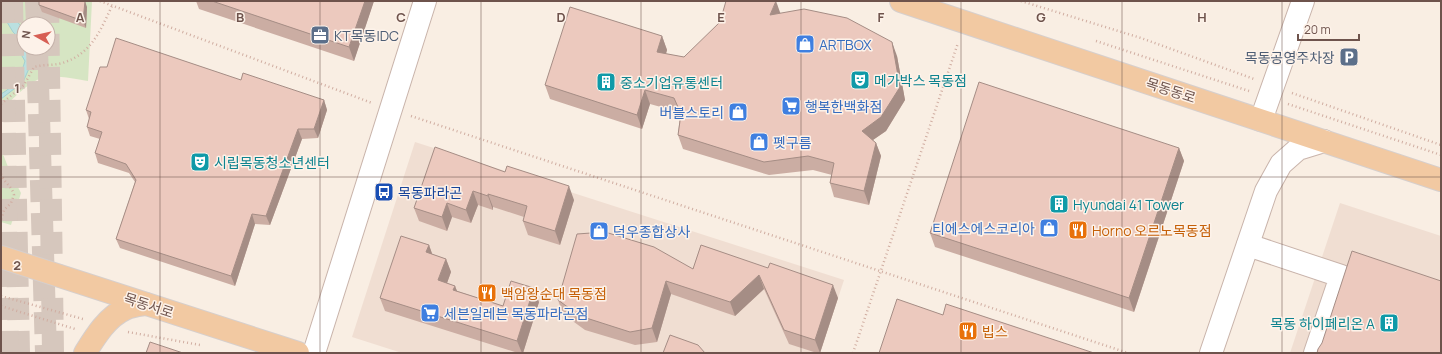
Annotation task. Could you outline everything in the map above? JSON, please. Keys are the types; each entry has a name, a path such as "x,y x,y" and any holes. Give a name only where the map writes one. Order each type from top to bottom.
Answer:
{"main road":[{"name":"목동동로","path":"901,1 1441,180"},
{"name":"목동서로","path":"1,257 298,353"},
{"path":"85,353 96,335 113,317 125,308 146,304"}],"street":[{"path":"314,353 425,1"},
{"path":"1261,120 1303,1"},
{"path":"1211,353 1266,191 1282,164 1298,149 1324,141"},
{"path":"1248,245 1340,276 1315,353"}],"path":[{"path":"100,1 390,110 1128,353"},
{"path":"1021,1 1141,38 1271,92 1441,156"},
{"path":"1,104 24,85 34,67 64,63 74,58 94,42 112,6"},
{"path":"853,353 965,22"},
{"path":"1090,39 1271,92 1441,145"},
{"path":"1,174 11,187 14,195 11,203 4,210 1,220"},
{"path":"1,306 79,331"}],"shaded area":[{"path":"415,142 844,280 820,353 402,353 352,337"},
{"path":"1340,203 1441,236 1441,353 1290,353"}],"green space":[{"path":"1,1 92,1 88,81 71,78 45,77 24,88 1,110"},
{"path":"1,149 10,172 21,193 11,225 1,222"}],"water":[{"path":"1,1 6,3 16,20 16,35 13,32 1,12"},
{"path":"22,56 35,56 35,60 31,64 23,82 1,99 1,94 10,88 17,80 25,61"}],"building":[{"path":"39,1 85,1 83,21 39,5"},
{"name":"KT목동IDC","path":"212,1 365,1 349,47"},
{"name":"행복한백화점","path":"726,1 776,1 770,15 804,9 847,18 892,42 900,87 881,117 862,131 876,143 864,191 830,183 834,163 808,156 764,162 678,135 681,114 674,98 645,90 637,115 545,85 570,7 662,36 657,52 684,57 720,22"},
{"path":"116,38 241,80 243,73 324,100 314,129 298,129 266,216 252,214 231,276 116,239 136,180 126,164 95,153 102,132 87,127 91,112 86,110 100,67 107,67"},
{"name":"Hyundai 41 Tower","path":"979,82 1179,148 1129,298 930,233"},
{"path":"435,147 505,172 507,166 569,186 555,231 523,221 527,206 473,191 466,210 447,203 442,217 414,208"},
{"path":"605,232 654,247 693,269 701,245 768,268 770,263 833,285 815,340 784,330 759,275 730,302 666,281 652,328 630,332 580,316 558,300 577,234"},
{"path":"401,236 429,245 426,252 446,259 438,280 455,286 453,290 503,306 511,281 534,288 517,341 380,298"},
{"name":"목동 하이페리온 A","path":"1352,251 1441,281 1441,353 1317,353 1322,343"},
{"path":"897,299 943,315 946,304 1094,353 879,353"},
{"path":"670,335 698,345 705,353 663,353"},
{"path":"150,342 183,353 146,353"}],"tunnel":[{"path":"3,1 8,353"},
{"path":"12,1 19,353"},
{"path":"36,1 37,16"},
{"path":"48,1 53,353"},
{"path":"37,56 46,353"}],"place":[{"name":"KT목동IDC","path":"320,35"},
{"name":"ARTBOX","path":"805,44"},
{"name":"목동공영주차장","path":"1349,57"},
{"name":"메가박스 목동점","path":"860,80"},
{"name":"중소기업유통센터","path":"606,82"},
{"name":"행복한백화점","path":"791,106"},
{"name":"버블스토리","path":"738,112"},
{"name":"펫구름","path":"759,142"},
{"name":"시립목동청소년센터","path":"200,162"},
{"name":"목동파라곤","path":"384,192"},
{"name":"Hyundai 41 Tower","path":"1059,204"},
{"name":"티에스에스코리아","path":"1049,228"},
{"name":"Horno 오르노목동점","path":"1078,230"},
{"name":"덕우종합상사","path":"599,231"},
{"name":"백암왕순대 목동점","path":"487,293"},
{"name":"세븐일레븐 목동파라곤점","path":"430,313"},
{"name":"목동 하이페리온 A","path":"1389,323"},
{"name":"빕스","path":"968,331"}]}
